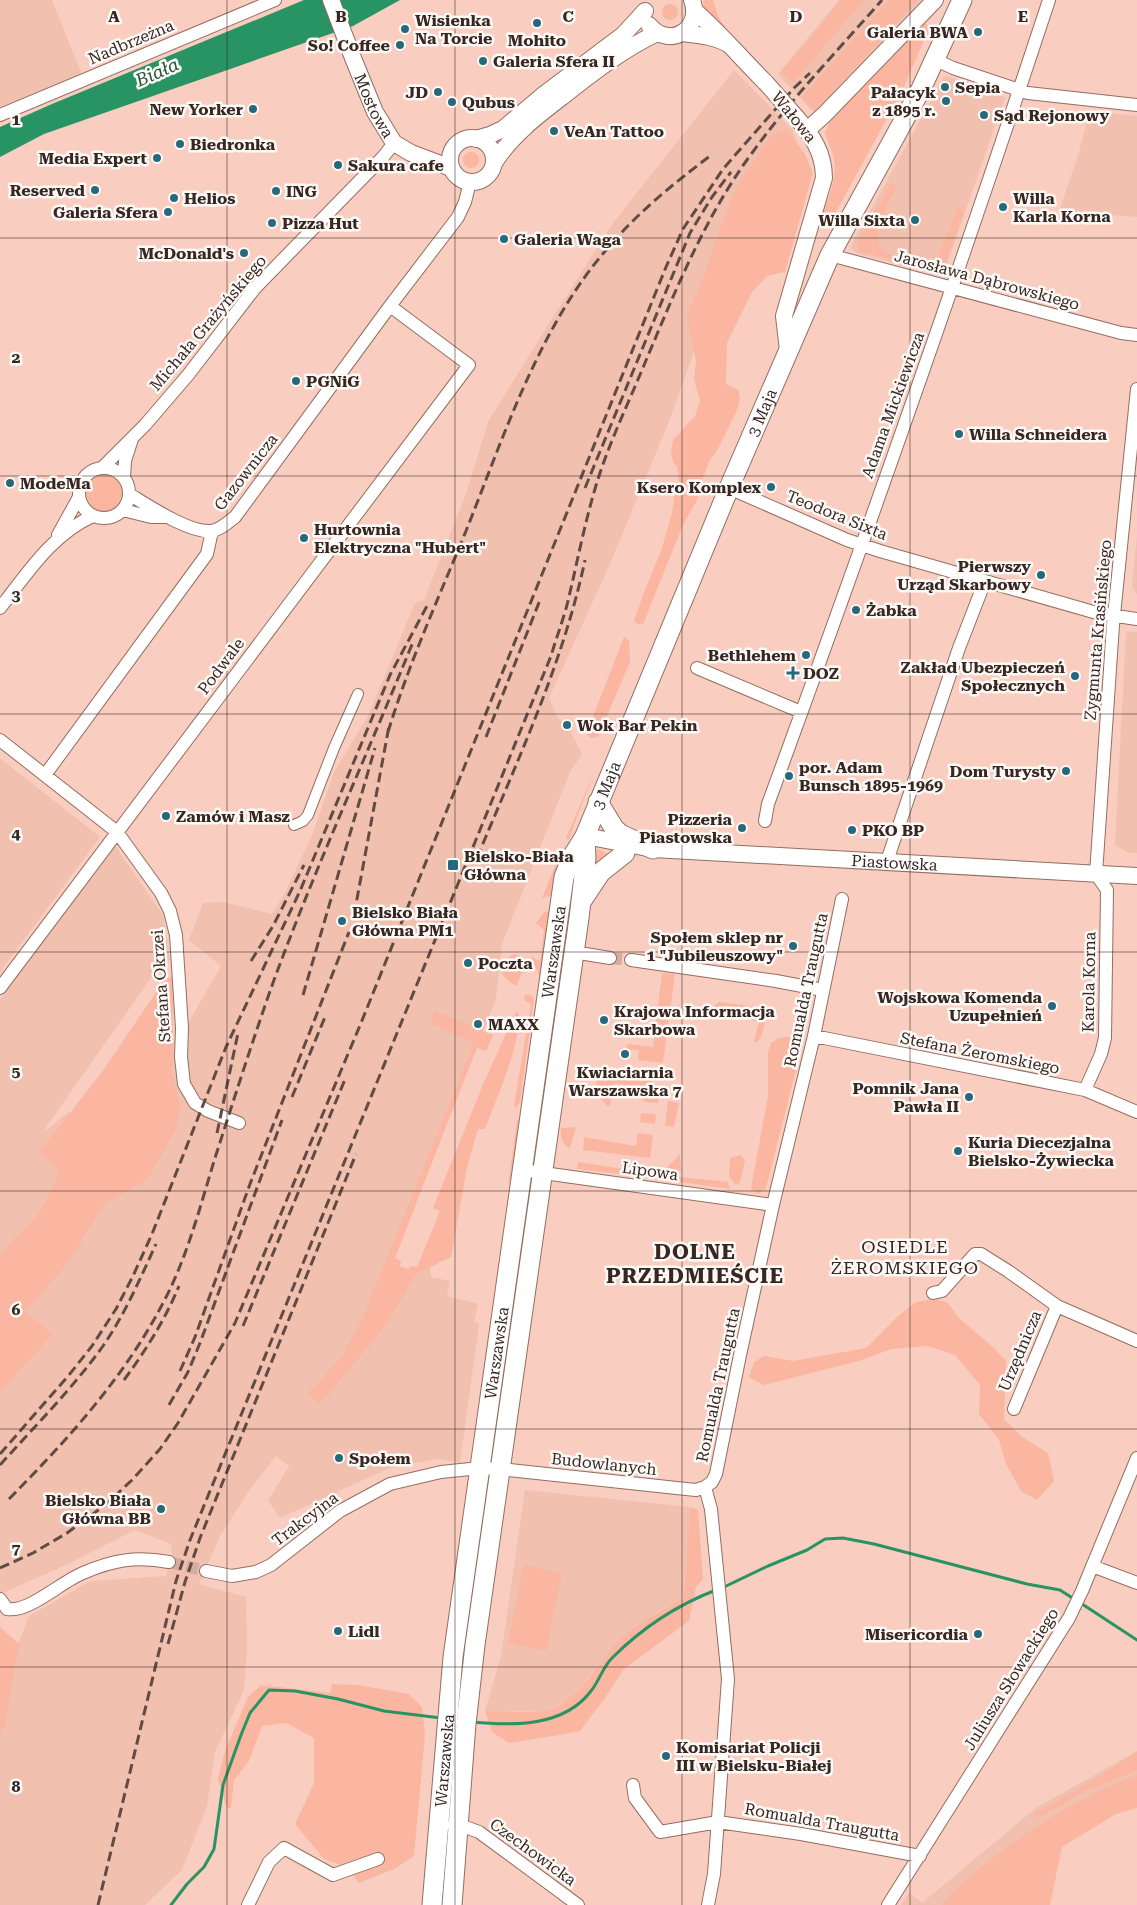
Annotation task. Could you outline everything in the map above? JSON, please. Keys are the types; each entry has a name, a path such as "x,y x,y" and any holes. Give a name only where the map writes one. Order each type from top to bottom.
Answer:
{"main road":[{"name":"3 Maja","path":"585,836 729,488 830,255 936,60 962,0"},
{"path":"598,802 614,828 620,834 653,849"},
{"name":"Warszawska","path":"452,1905 466,1717 574,952 586,859 585,836"},
{"name":"Warszawska","path":"432,1905 453,1657 522,1170 564,877 572,857 585,836"},
{"path":"580,904 601,872 625,853"}],"street":[{"name":"Nadbrzeżna","path":"0,116 275,0"},
{"name":"Mostowa","path":"332,0 375,112 394,143 411,153 451,168"},
{"path":"807,130 824,115 935,0"},
{"name":"Adama Mickiewicza","path":"765,820 768,804 861,544 1049,0"},
{"path":"455,145 450,156 451,168 458,178 470,182 483,180 511,139 549,106 629,47 657,33 650,27 646,19 646,5"},
{"path":"419,155 455,145 468,138 490,135 503,129 535,101 623,35 646,5"},
{"path":"682,33 689,28 693,20 694,6"},
{"name":"Wałowa","path":"694,6 796,117 815,142 821,155 824,178 784,316 788,350"},
{"name":"Wałowa","path":"657,33 674,36 682,33 711,38 728,44"},
{"path":"936,60 953,68 1019,91 1137,105"},
{"path":"476,138 491,150 494,163"},
{"name":"Michała Grażyńskiego","path":"102,468 132,438 188,375 255,288 383,158 394,143"},
{"name":"Gazownicza","path":"45,775 208,554 212,531 224,526 235,517 390,306 458,218 465,202 470,182"},
{"name":"Jarosława Dąbrowskiego","path":"830,255 1121,333 1137,335"},
{"name":"Podwale","path":"0,988 469,365 390,306"},
{"name":"Zygmunta Krasińskiego","path":"1096,874 1114,617 1137,389"},
{"name":"Michała Grażyńskiego","path":"124,478 125,461 132,438"},
{"path":"0,608 55,540 79,497 81,482 86,475 102,468 110,469 118,472 128,486 128,502 123,510 109,518 93,516 81,504 79,497"},
{"name":"Teodora Sixta","path":"729,488 861,544 1114,617 1137,619"},
{"path":"129,494 166,517 197,529 212,531"},
{"path":"123,510 150,517 166,517"},
{"path":"55,540 76,524 93,516"},
{"path":"887,861 959,648 985,581"},
{"path":"697,668 801,712"},
{"path":"294,825 303,821 308,814 358,694"},
{"name":"Stefana Okrzei","path":"0,740 117,832 162,893 170,911 176,935 182,1028 181,1057 184,1084 195,1103 208,1111 239,1123"},
{"name":"Piastowska","path":"585,836 611,850 625,853 653,849"},
{"name":"Piastowska","path":"585,836 653,849 1137,876"},
{"name":"Karola Korna","path":"1085,1090 1105,1038 1107,890 1096,874"},
{"name":"Romualda Traugutta","path":"708,1905 714,1874 728,1679 711,1510 704,1487 712,1482 716,1474 740,1355 773,1205 814,1036 842,899"},
{"path":"574,952 610,958"},
{"path":"631,960 776,981 823,990"},
{"name":"Stefana Żeromskiego","path":"814,1036 1085,1090 1137,1112"},
{"name":"Lipowa","path":"522,1170 773,1205"},
{"path":"933,1294 942,1291 975,1254 981,1254 1056,1306 1137,1341"},
{"name":"Urzędnicza","path":"1014,1409 1056,1306"},
{"name":"Juliusza Słowackiego","path":"888,1905 1072,1612 1137,1458"},
{"path":"480,1468 500,1469"},
{"name":"Trakcyjna","path":"206,1571 232,1576 256,1572 271,1565 340,1511 390,1484 440,1472 480,1468"},
{"name":"Budowlanych","path":"500,1469 696,1490 704,1487"},
{"path":"0,1599 7,1609 19,1609 81,1573 120,1560 152,1559 169,1562"},
{"path":"1092,1566 1137,1582"},
{"name":"Romualda Traugutta","path":"633,1785 635,1798 660,1832 718,1822 801,1834 920,1856"},
{"name":"Czechowicka","path":"438,1824 459,1826 478,1832 578,1905"},
{"path":"248,1905 269,1862 284,1848 333,1875 378,1859"}],"shaded area":[{"path":"0,0 52,0 82,75 0,108"},
{"path":"704,0 713,0 719,18 726,28 707,14"},
{"path":"839,0 922,0 815,111 812,111 778,74"},
{"path":"840,0 864,0 793,83 781,71 810,39"},
{"path":"889,0 918,0 815,111 802,97"},
{"path":"670,4 676,6 678,12 676,18 670,20 664,18 662,12 664,6"},
{"path":"925,23 930,27 902,91 830,223 821,216 832,186 835,171 833,155 825,133 829,123"},
{"path":"734,70 792,129 809,176 698,340 672,414 610,564 549,698 557,716 571,733 582,754 570,772 502,944 496,999 392,1263 416,1274 430,1267 431,1277 450,1281 447,1296 478,1304 474,1322 479,1324 460,1463 439,1459 392,1467 280,1518 268,1501 289,1466 276,1456 249,1491 220,1536 199,1584 246,1597 247,1647 244,1690 215,1752 207,1806 182,1870 145,1905 0,1905 0,1696 3,1682 29,1616 90,1581 166,1576 172,1555 171,1544 135,1530 66,1565 0,1594 0,999 115,846 163,915 170,960 158,968 42,1133 68,1113 111,1091 180,1037 221,966 189,940 203,903 223,902 272,914 285,893 312,835 334,772 368,716 415,603 424,600 466,494 488,422 613,223"},
{"path":"947,76 1005,97 943,276 856,253 851,248 944,77"},
{"path":"1090,111 1137,116 1137,217 1059,211 1077,159"},
{"path":"785,129 805,154 813,173 785,272 767,276 752,292 727,343 726,384 738,390 740,397 738,408 719,447 709,462 697,500 683,525 643,624 639,625 634,621 661,551 679,482 677,467 673,462 671,453 673,440 695,416 700,401 694,379 696,362 687,315 706,271 736,188 771,136"},
{"path":"471,152 477,154 479,160 477,166 471,168 465,166 463,160 465,154"},
{"path":"891,183 897,186 884,210 878,228 879,245 884,252 924,264 936,260 958,208 964,211 943,269 940,272 859,251 857,242"},
{"path":"104,475 116,481 122,493 116,505 104,511 92,505 86,493 92,481"},
{"path":"1137,537 1137,595 1132,585"},
{"path":"1126,631 1137,632 1137,853 1129,853 1115,845"},
{"path":"624,637 629,641 630,662 598,737 591,738 587,735 587,732"},
{"path":"0,758 100,837 0,972"},
{"path":"594,772 569,839 566,839 566,838"},
{"path":"597,850 609,855 592,875"},
{"path":"565,852 554,895 542,898 558,859"},
{"path":"551,911 542,983 531,957 540,961 544,930 536,923 544,912"},
{"path":"513,954 521,956 526,964 516,986 503,976 505,964"},
{"path":"662,973 675,974 663,1063 638,1060 639,1050 627,1049 627,1044 653,1047"},
{"path":"174,976 172,1071 181,1108 176,1129 148,1179 103,1205 68,1263 25,1312 53,1334 0,1392 0,1255 39,1213 59,1172 40,1151 102,1072 165,979"},
{"path":"525,995 531,995 534,999 520,1102 515,1109 531,1004 524,1000"},
{"path":"719,1002 746,1006 758,1011 765,1022 761,1037 757,1043 754,1041 759,1022 715,1010 714,1006"},
{"path":"435,1011 471,1026 469,1032 471,1033 475,1029 475,1032 479,1034 481,1030 493,1035 486,1051 477,1048 470,1065 395,1258 401,1261 400,1266 408,1269 411,1266 417,1267 440,1211 433,1208 484,1082 516,1012 519,1013 518,1027 512,1056 485,1129 478,1129 467,1168 451,1257 416,1274 386,1325 320,1404 308,1394 343,1355 362,1319 474,1043 430,1023"},
{"path":"788,1037 798,1041 801,1050 767,1184 765,1190 759,1193 751,1188 768,1096 768,1052 771,1043 779,1038"},
{"path":"598,1073 652,1081 651,1092 659,1093 658,1103 643,1102 644,1088 614,1083 610,1106 606,1105 599,1096 600,1087 596,1086"},
{"path":"668,1101 679,1103 674,1127 665,1126"},
{"path":"641,1113 656,1114 655,1124 640,1122"},
{"path":"520,1119 518,1157 508,1186 517,1120"},
{"path":"576,1127 570,1148 562,1140 561,1128"},
{"path":"638,1133 653,1135 650,1158 583,1150 584,1137 636,1146"},
{"path":"680,1154 681,1171 674,1171 667,1167"},
{"path":"741,1155 745,1161 740,1182 736,1185 729,1177 730,1158"},
{"path":"578,1162 648,1173 663,1169 667,1180 577,1169"},
{"path":"671,1176 728,1182 730,1189 672,1181"},
{"path":"934,1299 947,1302 959,1318 1006,1361 1004,1419 1022,1437 1048,1453 1054,1481 1037,1500 1021,1491 1006,1464 999,1440 979,1414 980,1385 955,1355 928,1346 891,1349 859,1361 764,1385 749,1377 754,1362 764,1356 793,1361 866,1348 898,1316 916,1302"},
{"path":"525,1490 690,1507 684,1598 656,1613 617,1642 574,1696 549,1711 485,1711 501,1656"},
{"path":"690,1507 698,1510 703,1579 696,1587 689,1621 624,1669 580,1731 509,1743 492,1732 485,1711 545,1711 561,1704 579,1689 624,1635 684,1598"},
{"path":"524,1564 562,1574 546,1651 508,1643"},
{"path":"0,1627 19,1644 5,1725 0,1737"},
{"path":"332,1684 358,1685 409,1694 422,1707 425,1735 414,1856 396,1868 359,1883 353,1875 385,1858 375,1855 344,1866 324,1859 295,1824 314,1783 314,1738 286,1723 262,1726 249,1761 234,1780 231,1808 227,1808 218,1779 225,1751 248,1697 261,1685 330,1693"},
{"path":"1137,1751 1137,1791 965,1905 901,1905 909,1893 922,1903 1036,1808"},
{"path":"1137,1752 1137,1770 1085,1791 1038,1818 1034,1814 1082,1787"},
{"path":"1137,1775 1137,1808 1116,1814 1062,1847 1050,1905 942,1905 973,1874 1010,1845 1068,1807"}],"water":[{"name":"Biała","path":"304,0 400,0 353,26 44,134 0,157 0,127"}],"waterway":[{"path":"722,1588 807,1550 825,1539 843,1538 874,1544 1027,1584 1060,1590 1074,1599"},
{"path":"472,1722 521,1723 552,1718 567,1712 580,1703 591,1691 609,1662 635,1637 674,1610 716,1590"},
{"path":"1079,1602 1137,1640"},
{"path":"171,1905 187,1884 204,1867 214,1849 223,1785 250,1713 269,1690 295,1691 338,1699 384,1711 441,1718"}],"tunnel":[{"path":"610,958 631,960"},
{"path":"169,1562 206,1571"}],"railway":[{"path":"98,1905 176,1581 190,1540 551,656 567,605 596,487 617,428 694,252 720,201 752,153 783,113 882,0"},
{"path":"0,1568 33,1553 67,1533 105,1505 132,1480 160,1449 178,1423 235,1323 361,1023 683,229 723,169 794,88 810,73"},
{"path":"388,732 415,655 509,421 543,347 562,313 583,280 607,249 631,223 710,156"},
{"path":"585,488 690,233 712,197 731,172"},
{"path":"477,858 552,674 576,599 585,560"},
{"path":"486,737 540,600"},
{"path":"0,1454 92,1346 116,1309 133,1276 152,1234 226,1047 300,891 390,675 427,606"},
{"path":"9,1499 94,1407 131,1357 172,1286 192,1232 236,1091 290,937 413,642"},
{"path":"354,915 389,726"},
{"path":"303,995 375,748"},
{"path":"251,961 273,926 304,865"},
{"path":"180,1371 195,1337 250,1184 349,932"},
{"path":"292,1097 325,1017"},
{"path":"217,1133 238,1033"},
{"path":"243,1326 346,1077"},
{"path":"169,1405 188,1372 200,1343 282,1120"},
{"path":"168,1644 185,1582 200,1538 356,1154"},
{"path":"0,1465 66,1392 103,1346 125,1309 156,1244"},
{"path":"124,1380 168,1311 179,1286"}],"place":[{"name":"Mohito","path":"537,23"},
{"name":"Wisienka Na Torcie","path":"405,29"},
{"name":"Galeria BWA","path":"978,32"},
{"name":"So! Coffee","path":"400,45"},
{"name":"Galeria Sfera II","path":"483,61"},
{"name":"Sepia","path":"945,87"},
{"name":"JD","path":"438,92"},
{"name":"Pałacyk z 1895 r.","path":"946,101"},
{"name":"Qubus","path":"452,102"},
{"name":"New Yorker","path":"253,109"},
{"name":"Sąd Rejonowy","path":"984,115"},
{"name":"VeAn Tattoo","path":"554,131"},
{"name":"Biedronka","path":"180,144"},
{"name":"Media Expert","path":"157,158"},
{"name":"Sakura cafe","path":"338,165"},
{"name":"Reserved","path":"95,190"},
{"name":"ING","path":"276,191"},
{"name":"Helios","path":"174,198"},
{"name":"Willa Karla Korna","path":"1003,207"},
{"name":"Galeria Sfera","path":"168,212"},
{"name":"Willa Sixta","path":"915,220"},
{"name":"Pizza Hut","path":"272,223"},
{"name":"Galeria Waga","path":"504,239"},
{"name":"McDonald's","path":"244,253"},
{"name":"PGNiG","path":"296,381"},
{"name":"Willa Schneidera","path":"959,434"},
{"name":"ModeMa","path":"10,483"},
{"name":"Ksero Komplex","path":"771,487"},
{"name":"Hurtownia Elektryczna \"Hubert\"","path":"304,538"},
{"name":"Pierwszy Urząd Skarbowy","path":"1041,575"},
{"name":"Żabka","path":"856,610"},
{"name":"Bethlehem","path":"806,655"},
{"name":"DOZ","path":"793,673"},
{"name":"Zakład Ubezpieczeń Społecznych","path":"1075,676"},
{"name":"Wok Bar Pekin","path":"567,725"},
{"name":"Dom Turysty","path":"1066,771"},
{"name":"por. Adam Bunsch 1895-1969","path":"789,776"},
{"name":"Zamów i Masz","path":"166,816"},
{"name":"Pizzeria Piastowska","path":"742,828"},
{"name":"PKO BP","path":"852,830"},
{"name":"Bielsko-Biała Główna","path":"453,865"},
{"name":"Bielsko Biała Główna PM1","path":"342,921"},
{"name":"Społem sklep nr 1 \"Jubileuszowy\"","path":"793,946"},
{"name":"Poczta","path":"468,963"},
{"name":"Wojskowa Komenda Uzupełnień","path":"1052,1006"},
{"name":"Krajowa Informacja Skarbowa","path":"604,1020"},
{"name":"MAXX","path":"478,1024"},
{"name":"Kwiaciarnia Warszawska 7","path":"625,1054"},
{"name":"Pomnik Jana Pawła II","path":"969,1097"},
{"name":"Kuria Diecezjalna Bielsko-Żywiecka","path":"958,1151"},
{"name":"Społem","path":"339,1458"},
{"name":"Bielsko Biała Główna BB","path":"161,1509"},
{"name":"Lidl","path":"338,1631"},
{"name":"Misericordia","path":"978,1634"},
{"name":"Komisariat Policji III w Bielsku-Białej","path":"666,1756"}],"district":[{"name":"OSIEDLE ŻEROMSKIEGO","path":"905,1256"},
{"name":"DOLNE PRZEDMIEŚCIE","path":"695,1264"}]}
